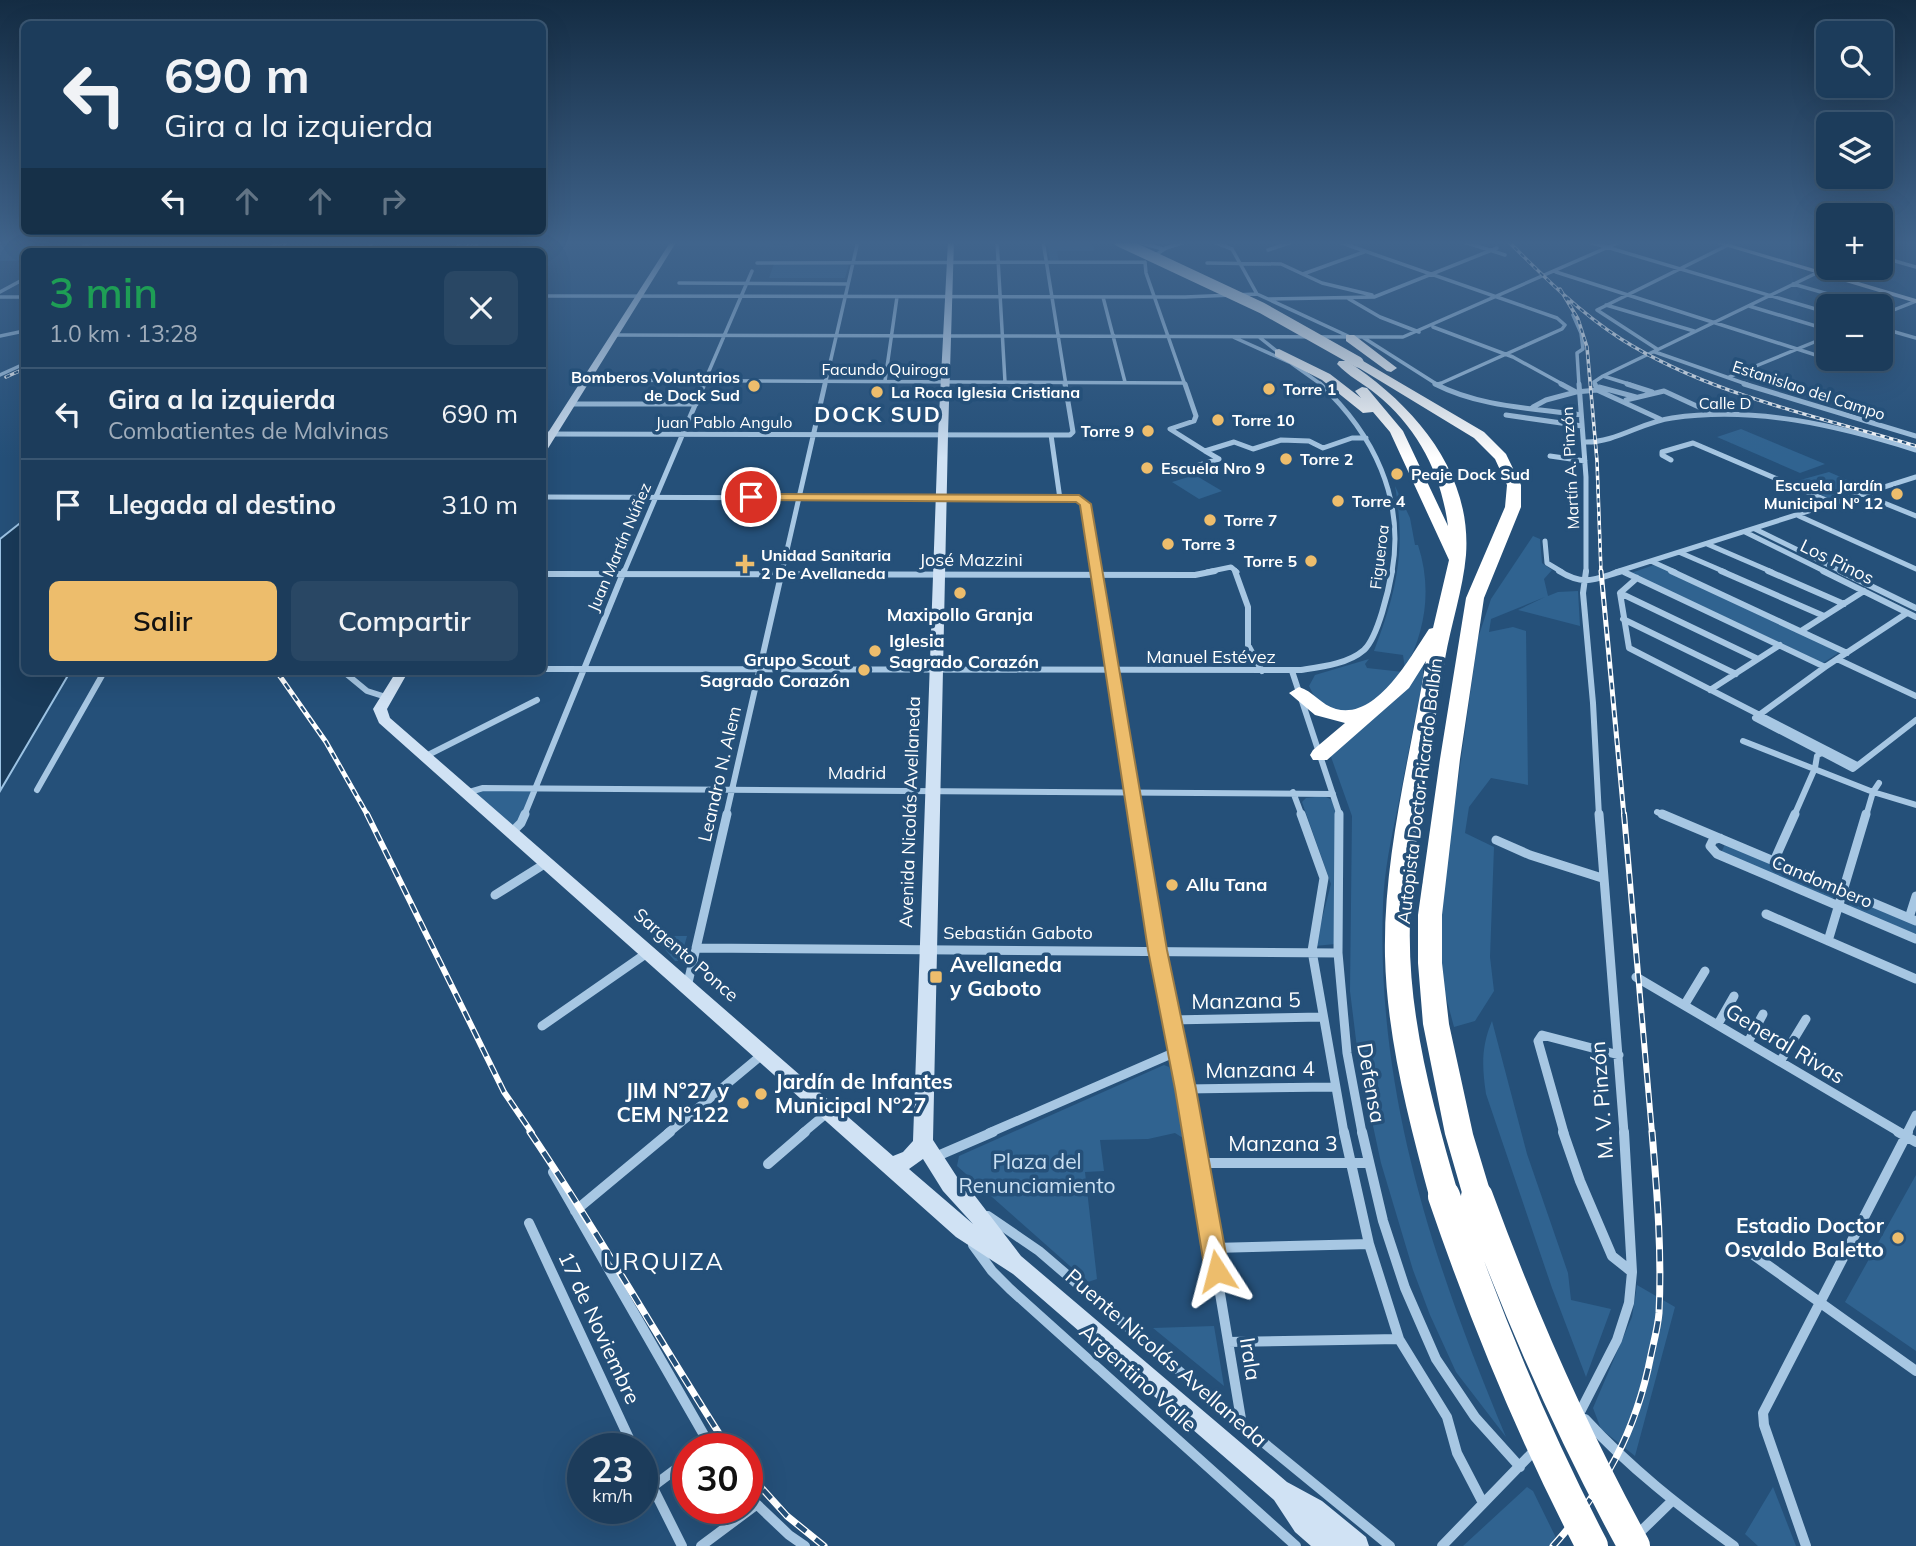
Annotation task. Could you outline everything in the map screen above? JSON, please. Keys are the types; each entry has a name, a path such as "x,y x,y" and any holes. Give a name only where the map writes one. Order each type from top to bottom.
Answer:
{"highway":[{"path":"1248,313 1339,365 1377,406 1405,448 1457,560"},
{"name":"Autopista Doctor Ricardo Balbín","path":"1271,313 1479,435 1495,450 1509,470 1515,501 1479,583 1469,626 1432,890 1429,946 1420,1021 1426,1131 1465,1259 1509,1372 1591,1546"},
{"path":"1356,338 1479,435"},
{"path":"1279,353 1306,365 1343,388 1405,448"},
{"name":"Autopista Doctor Ricardo Balbín","path":"1339,365 1394,402 1425,435 1444,474 1457,531 1457,560 1442,621 1398,920 1399,980 1420,1021 1495,1248 1544,1369 1634,1546"},
{"path":"1320,755 1402,684 1442,621"},
{"path":"1300,693 1314,707 1332,715 1351,717 1368,713"}],"main road":[{"path":"548,434 571,404 627,313"},
{"name":"Avenida Nicolás Avellaneda","path":"927,1150 932,789 948,313"},
{"path":"386,697 400,675"},
{"name":"Sargento Ponce","path":"386,697 380,712 384,720 963,1230 1020,1267"},
{"path":"890,1165 898,1165 927,1150 950,1184 1020,1267"},
{"name":"Puente Nicolás Avellaneda","path":"1020,1267 1279,1490 1314,1510 1357,1546"},
{"name":"Puente Nicolás Avellaneda","path":"1279,1490 1304,1523 1329,1546"}],"street":[{"name":"Juan Martín Núñez","path":"511,833 521,823 622,574 734,313"},
{"name":"Leandro N. Alem","path":"687,987 841,313"},
{"path":"885,382 895,313"},
{"path":"1001,313 1005,382"},
{"path":"1054,313 1065,382"},
{"path":"1107,313 1125,382"},
{"path":"1160,313 1196,416 1194,421 1170,430 1219,459 1187,469"},
{"path":"1300,313 1356,338 1437,385 1492,404 1581,415"},
{"path":"1373,313 1419,332"},
{"path":"614,335 1403,337 1463,313"},
{"path":"1543,313 1580,331"},
{"name":"Estanislao del Campo","path":"1599,313 1656,351 1781,397 1916,436"},
{"path":"1634,313 1695,331"},
{"path":"1686,313 1816,355"},
{"path":"1660,419 1597,388 1595,380 1731,313"},
{"path":"1774,313 1816,326"},
{"path":"1573,315 1580,331"},
{"path":"1433,327 1505,354 1577,392"},
{"path":"1437,385 1568,327"},
{"path":"1241,331 1244,337"},
{"name":"Martín A. Pinzón","path":"1580,331 1584,347 1577,353 1577,392 1585,461 1586,582"},
{"path":"1893,331 1916,338"},
{"path":"0,336 21,332"},
{"name":"Figueroa","path":"1233,337 1291,363 1332,395 1366,438 1385,475 1397,523 1394,564 1387,598 1366,648 1341,660 1292,671"},
{"path":"1259,337 1293,361 1291,363"},
{"path":"1729,377 1816,341"},
{"path":"1,372 21,364"},
{"path":"1603,376 1655,393"},
{"name":"Facundo Quiroga","path":"586,380 1184,383"},
{"name":"Juan Pablo Angulo","path":"548,434 1073,433 1065,382"},
{"path":"1532,407 1552,398 1597,388 1636,397"},
{"path":"1597,388 1659,415 1671,413"},
{"path":"1626,400 1664,391 1717,415"},
{"path":"1550,410 1552,398"},
{"path":"571,404 696,404"},
{"path":"1688,416 1688,413 1705,410"},
{"path":"1506,415 1582,426"},
{"name":"Calle D","path":"1584,442 1606,442 1660,419 1717,415 1774,416 1835,426 1916,450"},
{"path":"546,497 1060,499 1051,435"},
{"path":"1205,451 1234,442 1252,449 1277,440 1303,440 1323,448 1352,438 1366,438"},
{"path":"1671,460 1662,455 1662,452 1693,443 1834,503"},
{"path":"1550,456 1585,461"},
{"path":"1545,541 1546,564 1573,579 1586,582 1916,477"},
{"path":"1862,494 1916,516"},
{"name":"Irala","path":"1060,499 1079,499 1086,506 1131,791 1199,1163 1242,1425"},
{"path":"1798,516 1916,569"},
{"path":"1755,529 1916,608"},
{"name":"Los Pinos","path":"1745,532 1916,617"},
{"path":"1707,544 1844,604"},
{"path":"1681,553 1824,616"},
{"path":"1653,562 1847,653"},
{"name":"José Mazzini","path":"546,574 1195,575 1231,567 1237,572 1248,607 1248,645 1262,671"},
{"path":"1624,572 1825,667"},
{"path":"1620,593 1637,578"},
{"name":"M. V. Pinzón","path":"1441,1546 1520,1467 1527,1456 1579,1414 1617,1340 1629,1303 1632,1272 1619,1055 1602,877 1593,703 1583,593 1586,582"},
{"path":"1801,631 1864,591"},
{"path":"1620,593 1629,648 1759,715 1853,769 1916,720"},
{"path":"1620,593 1758,659"},
{"path":"1759,715 1907,613"},
{"path":"1623,619 1735,674"},
{"path":"1710,690 1780,645"},
{"path":"1837,659 1916,696"},
{"name":"Manuel Estévez","path":"546,669 1292,671"},
{"name":"Defensa","path":"1292,671 1341,826 1338,953 1347,1053 1368,1163 1405,1288 1436,1359 1475,1417 1520,1467"},
{"path":"37,790 102,675"},
{"path":"348,675 367,691 386,697"},
{"path":"426,756 537,700"},
{"path":"1743,741 1873,792 1916,805"},
{"path":"1774,861 1822,751"},
{"path":"1828,941 1873,792 1879,783"},
{"name":"Madrid","path":"467,793 483,788 534,788 1333,794"},
{"path":"1293,792 1325,884 1312,951 1334,1087 1369,1244 1399,1339 1447,1417 1457,1453 1483,1503"},
{"name":"Candombero","path":"1657,812 1913,919"},
{"name":"Candombero","path":"1720,838 1713,840 1710,846 1717,854 1916,939"},
{"path":"1496,841 1530,855 1602,877"},
{"path":"495,895 546,863"},
{"path":"1913,919 1916,896"},
{"path":"1766,914 1916,979"},
{"name":"Sebastián Gaboto","path":"698,948 1338,953"},
{"path":"542,1026 648,952"},
{"path":"1685,1004 1705,971"},
{"name":"General Rivas","path":"1636,977 1916,1142"},
{"path":"1718,1024 1734,996"},
{"path":"1748,1042 1763,1014"},
{"name":"Manzana 5","path":"1171,1020 1321,1017"},
{"path":"1780,1062 1806,1018"},
{"path":"1619,1055 1550,1035 1542,1035 1538,1041 1562,1128 1585,1193 1612,1256 1632,1272"},
{"path":"927,1150 1178,1051"},
{"path":"575,1211 763,1053"},
{"name":"Manzana 4","path":"1186,1089 1334,1087"},
{"path":"768,1164 828,1112"},
{"path":"1805,1546 1764,1425 1763,1413 1916,1115"},
{"name":"Manzana 3","path":"1199,1163 1368,1163"},
{"path":"553,1172 699,1433"},
{"name":"Argentino Valle","path":"968,1203 1039,1251 1242,1425 1391,1546"},
{"name":"17 de Noviembre","path":"529,1223 627,1433"},
{"name":"Argentino Valle","path":"963,1230 992,1271 1010,1289 1296,1546"},
{"path":"1213,1248 1369,1244"},
{"path":"1745,1249 1916,1371"},
{"path":"1228,1342 1399,1339"},
{"path":"1579,1414 1618,1455 1672,1501 1729,1544"},
{"path":"658,1499 682,1546"},
{"path":"1626,1546 1672,1501"},
{"path":"763,1510 805,1546"},
{"path":"702,1546 726,1524"}],"green space":[{"path":"1741,429 1825,464 1800,473 1717,437"},
{"path":"1829,472 1866,488 1830,499 1793,482"},
{"path":"1195,475 1222,491 1199,499 1172,482"},
{"path":"1395,486 1410,518 1415,545 1418,545 1426,593 1418,639 1405,669 1403,655 1374,651 1389,609 1397,570 1400,531"},
{"path":"1533,536 1540,539 1542,563 1552,570 1544,579 1548,596 1558,592 1578,591 1580,626 1518,610 1545,597 1491,619 1489,632 1513,627 1526,631 1528,785 1491,778 1469,807 1465,833 1494,847 1490,957 1494,991 1475,1021 1454,1027 1441,978 1439,917 1478,638 1491,599"},
{"path":"1654,565 1841,651 1823,663 1631,573"},
{"path":"1369,659 1365,664 1367,668 1403,672 1371,706 1347,715 1317,702 1309,686 1315,675"},
{"path":"1421,666 1423,681 1386,868 1383,975 1389,1044 1400,1111 1434,1243 1455,1308 1506,1437 1456,1372 1413,1270 1381,1163 1358,1056 1350,991 1352,816 1330,754"},
{"path":"534,788 521,823 511,833 467,793 477,789"},
{"path":"1324,796 1332,800 1338,818 1335,944 1315,946 1331,884 1302,802 1306,798"},
{"path":"1725,844 1836,890 1833,899 1721,853"},
{"path":"1851,897 1916,924 1916,934 1849,907"},
{"path":"653,936 687,936 680,961 675,961"},
{"path":"1492,1021 1527,1154 1568,1273 1571,1300 1611,1309 1586,1377 1552,1288 1486,1094 1483,1057"},
{"name":"Plaza del Renunciamiento","path":"1164,1065 1169,1067 1172,1073 1183,1138 1175,1133 1148,1139 1100,1140 1104,1171 1085,1172 1097,1279 1088,1282 957,1166 959,1156"},
{"name":"Estadio Doctor Osvaldo Baletto","path":"1916,1175 1916,1351 1845,1302"},
{"path":"1637,1285 1675,1307 1635,1456 1601,1429 1593,1408 1632,1317"},
{"path":"1214,1326 1224,1386 1153,1328"},
{"path":"1527,1487 1533,1491 1560,1546 1463,1546"},
{"path":"1773,1487 1796,1546 1758,1546 1745,1534"}],"shaded area":[{"path":"21,522 21,675 68,675 0,791 0,539"}],"railway":[{"path":"1574,313 1587,347 1597,461 1601,572"},
{"path":"1586,313 1621,339 1655,358 1727,390 1916,446"},
{"path":"6,377 21,370"},
{"path":"1601,571 1624,816"},
{"path":"279,675 326,742 368,816"},
{"path":"1624,814 1652,1133"},
{"path":"368,816 504,1092 532,1133"},
{"path":"530,1132 719,1433"},
{"path":"1553,1546 1588,1503 1616,1458 1645,1383 1658,1323 1660,1290 1652,1132"},
{"path":"763,1490 787,1516 824,1546"}],"place":[{"name":"Bomberos Voluntarios de Dock Sud","path":"754,386"},
{"name":"Torre 1","path":"1269,389"},
{"name":"La Roca Iglesia Cristiana","path":"877,392"},
{"name":"Torre 10","path":"1218,420"},
{"name":"Torre 9","path":"1148,431"},
{"name":"Torre 2","path":"1286,459"},
{"name":"Escuela Nro 9","path":"1147,468"},
{"name":"Peaje Dock Sud","path":"1397,474"},
{"name":"Escuela Jardín Municipal Nº 12","path":"1897,494"},
{"name":"Torre 4","path":"1338,501"},
{"name":"Torre 7","path":"1210,520"},
{"name":"Torre 3","path":"1168,544"},
{"name":"Torre 5","path":"1311,561"},
{"name":"Unidad Sanitaria 2 De Avellaneda","path":"745,564"},
{"name":"Maxipollo Granja","path":"960,593"},
{"name":"Iglesia Sagrado Corazón","path":"875,651"},
{"name":"Grupo Scout Sagrado Corazón","path":"864,670"},
{"name":"Allu Tana","path":"1172,885"},
{"name":"Avellaneda y Gaboto","path":"936,977"},
{"name":"Jardín de Infantes Municipal N°27","path":"761,1094"},
{"name":"JIM N°27 y CEM N°122","path":"743,1103"},
{"name":"Estadio Doctor Osvaldo Baletto","path":"1898,1238"}],"district":[{"name":"DOCK SUD","path":"878,415"},
{"name":"URQUIZA","path":"664,1262"}],"route":[{"path":"751,497 1079,499 1085,504 1158,950 1186,1089 1217,1271"}]}
